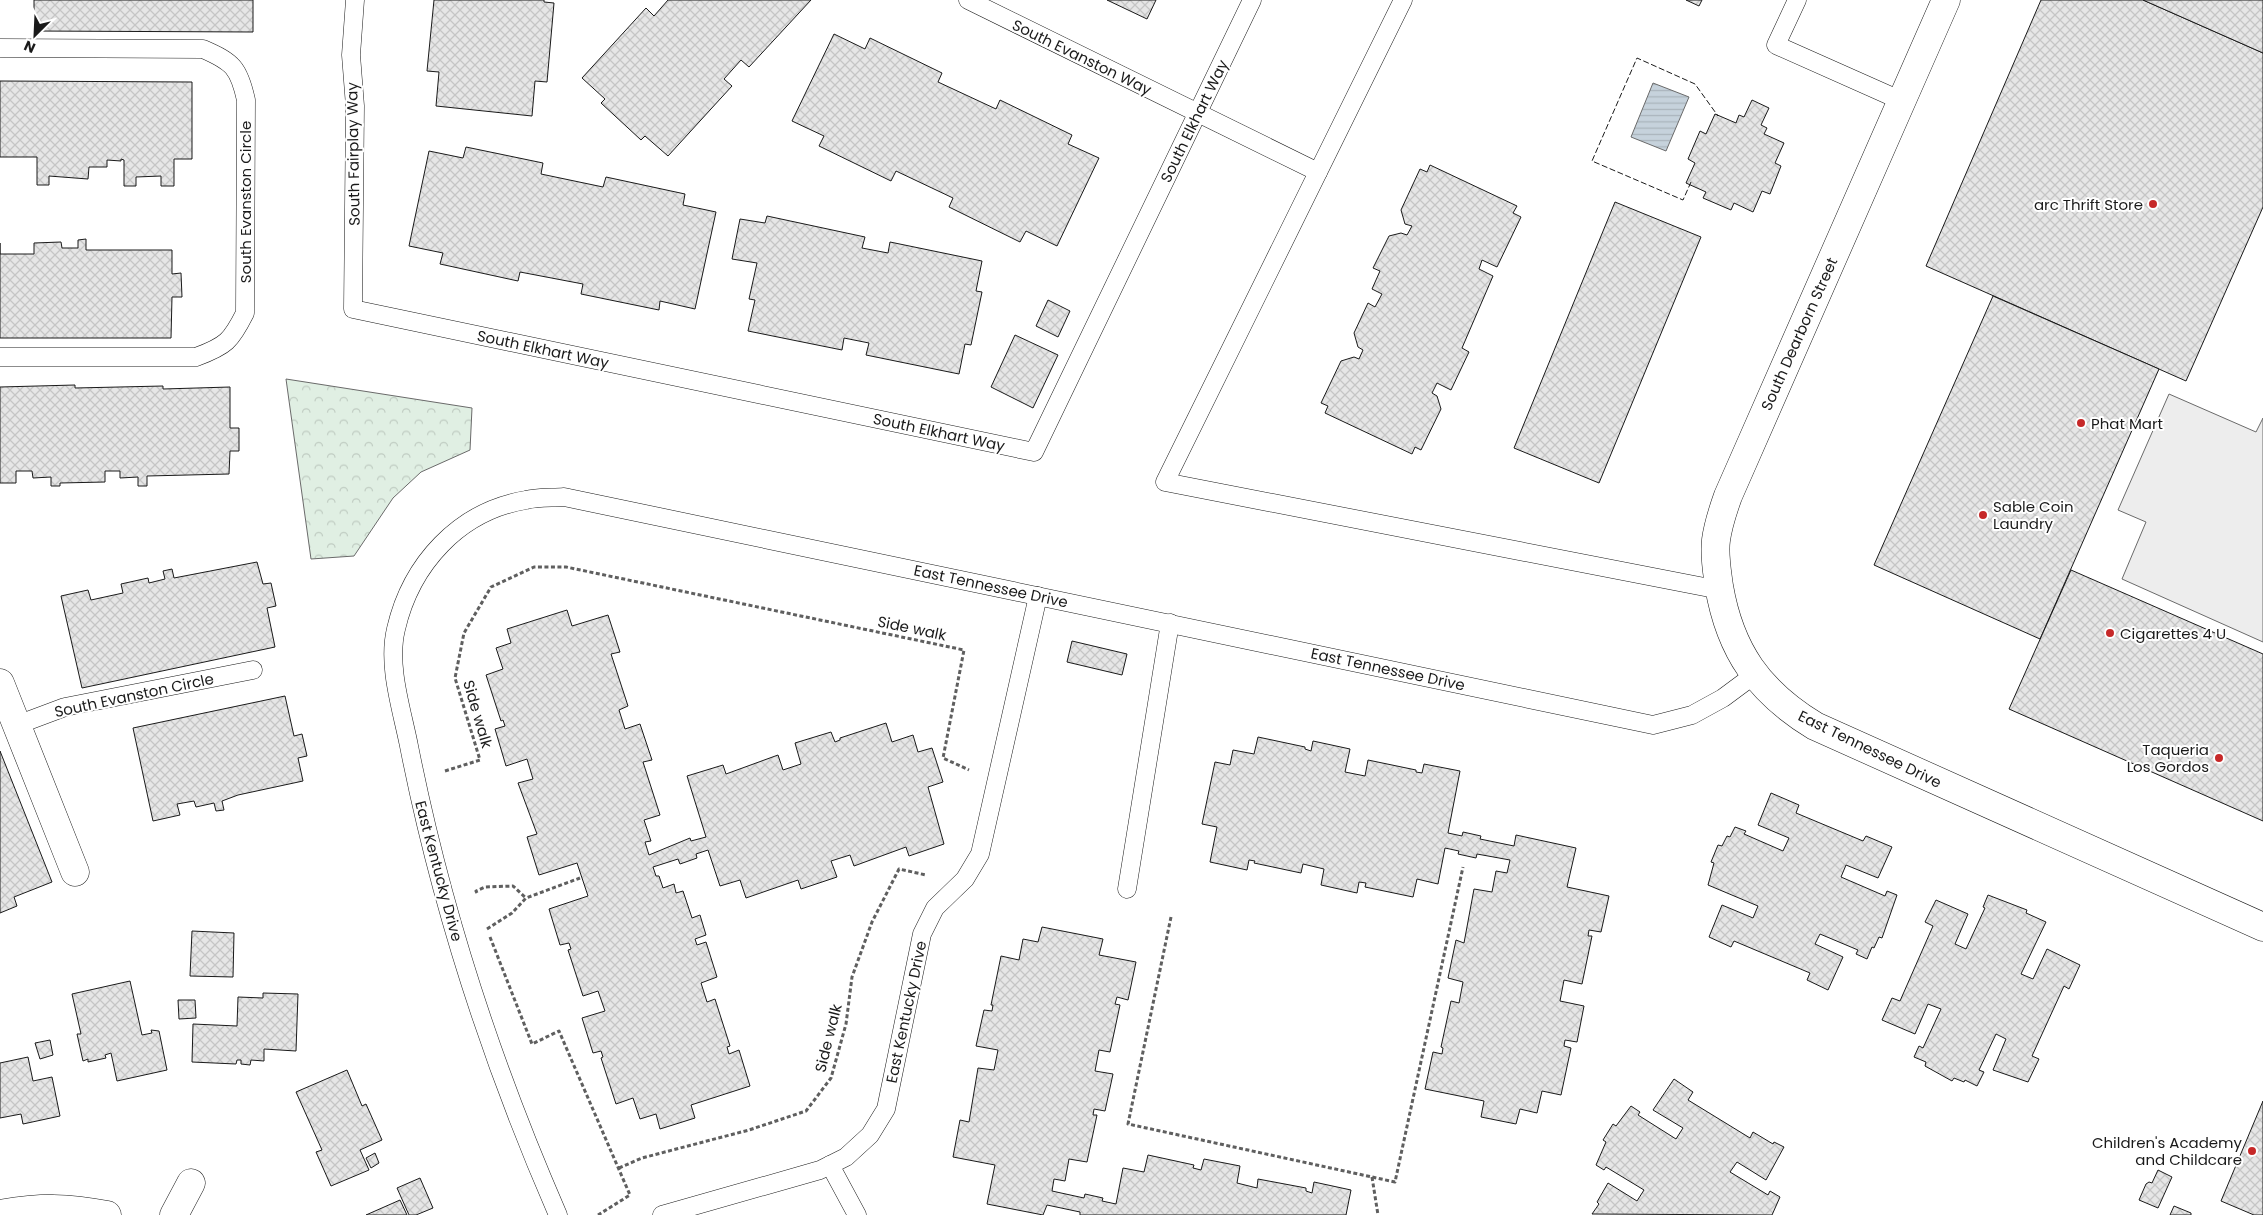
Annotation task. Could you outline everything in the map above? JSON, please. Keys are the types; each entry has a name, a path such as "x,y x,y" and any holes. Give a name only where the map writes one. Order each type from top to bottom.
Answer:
{"street":[{"name":"South Dearborn Street","path":"1754,675 1726,619 1720,590 1716,541 1728,496 1946,0"},
{"name":"East Tennessee Drive","path":"1754,675 1789,710 1815,726 2263,927"},
{"path":"0,683 75,872"},
{"path":"174,1215 191,1183"},
{"path":"0,1214 24,1210 71,1208 107,1215"}],"lane":[{"name":"South Fairplay Way","path":"353,309 355,106 350,55 355,0"},
{"name":"South Evanston Way","path":"968,0 1318,172"},
{"name":"South Elkhart Way","path":"353,309 1034,452 1252,0"},
{"path":"1403,0 1165,482 1720,590"},
{"path":"1797,0 1776,46 1902,101"},
{"name":"South Evanston Circle","path":"0,48 203,49 226,59 241,78 246,100 245,313 234,335 217,350 196,357 0,358"},
{"name":"East Tennessee Drive","path":"456,530 487,511 526,500 564,498 1653,725 1692,715 1723,698 1754,675"},
{"name":"East Kentucky Drive","path":"456,530 429,556 408,589 395,631 394,669 425,824 468,978 520,1129 558,1215"},
{"name":"East Kentucky Drive","path":"662,1215 716,1208 820,1170 846,1157 870,1135 886,1109 922,934 935,908 965,879 980,854 1038,596"},
{"path":"1127,889 1170,623"},
{"name":"South Evanston Circle","path":"17,725 65,707 253,670"},
{"path":"830,1165 857,1215"}],"path":[{"name":"Side walk","path":"444,780 442,772 480,760 455,678 464,632 492,587 534,567 566,567 964,650 943,758 976,773"},
{"path":"1171,917 1128,1124 1395,1182 1464,867"},
{"name":"Side walk","path":"619,1168 642,1158 749,1130 806,1111 831,1078 846,1024 852,977 872,922 899,869 927,876"},
{"path":"580,878 526,898 512,913 487,928 532,1044 560,1031 630,1195 598,1215"},
{"path":"473,882 478,900 476,891 486,887 513,886 526,898"},
{"path":"1372,1177 1378,1215"}],"green space":[{"path":"286,379 472,408 470,450 421,472 393,498 354,556 311,559"}],"shaded area":[{"path":"1653,83 1689,97 1666,151 1631,137"},
{"path":"2169,394 2256,432 2263,418 2263,642 2122,579 2146,522 2118,510"}],"building":[{"path":"34,0 253,0 253,32 34,31"},
{"path":"434,0 544,0 544,2 554,3 547,82 535,81 532,116 436,106 439,72 427,71"},
{"path":"668,0 811,0 749,67 741,60 724,79 732,86 668,156 645,136 641,140 601,103 605,99 582,78 646,8 654,16"},
{"path":"1107,0 1156,0 1147,19"},
{"path":"1686,0 1702,0 1699,6"},
{"path":"2041,0 2143,0 2263,53 2263,207 2186,381 1926,266"},
{"path":"2143,0 2263,0 2263,53"},
{"path":"834,34 865,49 870,38 942,73 938,82 996,109 1000,100 1072,135 1068,144 1099,158 1057,246 1026,231 1020,242 949,207 953,198 896,171 891,181 819,146 824,136 792,121"},
{"path":"0,81 192,82 192,159 174,159 174,186 161,186 161,176 136,177 136,186 124,186 124,160 121,159 121,161 107,160 107,167 89,167 88,179 49,176 49,185 37,185 37,157 0,157"},
{"path":"1752,100 1769,108 1761,125 1767,128 1764,134 1784,143 1775,163 1781,166 1770,194 1762,191 1753,212 1734,203 1731,210 1703,198 1706,192 1686,183 1695,163 1688,159 1700,131 1706,134 1715,114 1736,123 1739,115 1744,117"},
{"path":"466,147 543,163 541,174 603,187 606,177 685,194 683,205 716,212 695,309 660,301 659,310 581,294 583,284 520,272 518,281 440,264 443,253 409,246 429,151 463,158"},
{"path":"1430,165 1517,206 1513,213 1521,217 1497,267 1482,260 1479,269 1493,276 1462,348 1469,352 1451,390 1437,383 1432,393 1437,396 1441,409 1421,450 1415,447 1412,454 1325,413 1328,406 1321,403 1341,361 1354,357 1359,359 1363,350 1358,347 1354,333 1368,303 1375,307 1382,294 1372,289 1380,271 1373,268 1389,236 1401,233 1407,235 1412,226 1405,224 1401,210 1420,169 1427,172"},
{"path":"1615,202 1701,237 1599,483 1514,448"},
{"path":"767,216 865,237 862,248 888,253 890,242 982,261 976,291 982,292 971,345 965,344 959,374 866,355 869,343 844,338 842,350 748,331 755,300 749,299 757,263 732,259 740,219 765,223"},
{"path":"86,239 86,250 172,250 172,274 181,273 182,297 172,297 171,338 0,338 0,254 34,254 34,243 61,242 62,248 78,248 78,240"},
{"path":"1993,296 2159,369 2040,639 1874,565"},
{"path":"1048,300 1070,311 1058,337 1036,326"},
{"path":"1015,335 1058,355 1033,408 991,387"},
{"path":"75,385 75,388 163,386 163,389 230,387 230,428 239,428 239,451 230,451 229,474 147,476 147,486 138,486 138,477 120,478 120,471 105,471 105,482 60,483 60,486 51,486 51,477 33,478 32,471 16,471 16,483 0,483 0,387"},
{"path":"257,562 263,584 271,583 276,606 267,608 275,647 82,688 61,596 88,590 91,600 123,593 121,584 148,578 149,583 165,579 163,571 172,569 174,578"},
{"path":"2071,570 2263,654 2263,821 2009,709"},
{"path":"567,610 572,626 608,615 620,652 611,654 628,706 619,710 625,729 640,724 652,760 643,762 660,815 644,820 651,841 645,842 649,855 690,838 691,841 706,837 687,776 723,765 726,774 778,755 783,770 801,764 795,743 831,732 835,742 840,740 840,738 886,723 892,742 913,735 918,752 932,748 943,782 928,787 944,844 909,856 906,847 854,866 850,855 831,861 837,877 801,889 798,880 746,898 740,880 720,886 708,850 696,854 697,858 680,864 678,859 653,867 656,876 659,876 663,888 674,884 676,893 683,891 692,918 700,915 706,935 695,939 697,945 706,942 717,977 701,983 707,1002 715,999 730,1046 727,1047 729,1054 739,1050 750,1086 691,1105 695,1118 660,1129 656,1114 640,1119 633,1098 616,1104 601,1058 603,1057 601,1051 593,1053 582,1018 605,1011 598,991 583,996 568,950 571,949 569,943 560,945 549,909 588,896 577,863 539,875 527,837 537,834 518,783 533,779 527,759 506,766 495,729 505,726 503,720 501,721 486,675 503,669 496,648 511,643 507,629"},
{"path":"1072,641 1127,654 1122,675 1067,662"},
{"path":"285,696 294,736 302,734 307,756 298,758 303,781 238,795 222,801 224,810 216,811 214,803 196,807 194,801 177,804 180,815 153,821 133,728"},
{"path":"1258,737 1305,747 1305,749 1311,751 1313,741 1350,749 1345,772 1365,776 1368,760 1416,770 1416,772 1422,773 1424,764 1460,771 1448,833 1462,836 1463,832 1481,836 1480,839 1514,846 1516,835 1576,848 1567,887 1609,896 1601,932 1589,930 1588,936 1592,936 1582,984 1564,980 1560,1001 1584,1006 1577,1042 1565,1040 1564,1046 1571,1048 1561,1095 1542,1091 1537,1113 1520,1109 1516,1124 1481,1117 1484,1101 1425,1089 1433,1052 1442,1054 1443,1048 1441,1047 1451,1001 1459,1003 1463,982 1448,978 1456,940 1464,943 1474,889 1492,892 1496,871 1507,873 1510,860 1477,854 1476,858 1458,854 1459,851 1445,848 1438,884 1417,879 1413,897 1365,887 1366,883 1359,882 1357,893 1321,885 1324,869 1303,864 1301,873 1254,863 1255,861 1249,860 1247,870 1210,862 1217,827 1202,824 1215,762 1230,765 1233,750 1254,754"},
{"path":"0,751 52,882 14,897 17,906 0,913"},
{"path":"1771,793 1799,805 1796,813 1863,841 1866,836 1892,847 1878,878 1846,865 1841,877 1885,896 1887,891 1897,895 1882,938 1879,937 1867,959 1856,954 1858,950 1820,934 1815,944 1843,957 1828,990 1807,980 1810,973 1734,941 1731,947 1709,937 1722,905 1753,918 1758,906 1708,885 1714,863 1711,862 1718,845 1722,846 1727,836 1730,837 1735,827 1746,831 1744,834 1783,851 1789,838 1758,825"},
{"path":"1988,895 2027,910 2026,913 2046,922 2021,974 2033,979 2047,949 2080,965 2069,989 2064,986 2032,1056 2039,1059 2028,1082 1993,1070 2006,1039 1996,1034 1979,1070 1984,1072 1977,1086 1965,1080 1964,1082 1954,1078 1952,1081 1925,1066 1926,1062 1914,1057 1919,1046 1923,1048 1941,1009 1928,1004 1915,1034 1882,1020 1892,998 1900,1001 1933,926 1925,922 1936,900 1968,914 1955,944 1966,949 1985,908 1983,907"},
{"path":"1042,927 1103,939 1099,955 1136,962 1128,1000 1117,997 1115,1004 1120,1005 1110,1052 1099,1050 1095,1071 1113,1074 1105,1111 1094,1109 1093,1115 1097,1115 1087,1162 1069,1159 1065,1181 1054,1179 1052,1191 1084,1198 1085,1194 1103,1198 1102,1201 1116,1204 1123,1168 1144,1172 1148,1155 1194,1165 1193,1168 1201,1170 1204,1159 1240,1166 1237,1183 1257,1188 1258,1179 1306,1188 1306,1191 1312,1193 1314,1182 1351,1190 1346,1215 1080,1215 1080,1212 1047,1205 1043,1215 987,1204 995,1165 953,1157 960,1120 969,1122 978,1068 994,1070 998,1050 976,1046 984,1010 992,1011 993,1005 991,1005 1001,956 1019,960 1023,939 1038,942"},
{"path":"192,931 234,933 233,977 190,976"},
{"path":"130,981 142,1035 152,1033 151,1030 159,1031 167,1070 117,1081 111,1053 105,1055 106,1058 88,1062 88,1059 83,1061 77,1034 81,1034 72,994"},
{"path":"263,993 298,994 296,1051 264,1049 264,1061 251,1060 250,1065 241,1064 241,1060 237,1060 236,1064 192,1062 193,1024 237,1026 238,997 263,998"},
{"path":"178,1000 195,1000 196,1018 179,1019"},
{"path":"50,1040 53,1055 40,1059 35,1043"},
{"path":"28,1057 33,1081 52,1077 60,1116 23,1124 21,1114 0,1118 0,1063"},
{"path":"347,1070 362,1106 366,1104 382,1140 360,1150 369,1170 331,1186 316,1152 322,1150 296,1092"},
{"path":"1674,1079 1693,1092 1688,1100 1750,1138 1753,1132 1773,1144 1774,1142 1784,1147 1766,1180 1737,1162 1730,1172 1768,1195 1770,1191 1780,1197 1772,1215 1592,1214 1599,1204 1597,1202 1608,1183 1637,1201 1644,1190 1606,1167 1604,1170 1596,1165 1606,1142 1603,1140 1613,1124 1616,1126 1631,1106 1640,1112 1638,1115 1676,1139 1683,1128 1653,1110"},
{"name":"Children's Academy and Childcare","path":"2263,1101 2263,1215 2254,1215 2221,1201"},
{"path":"375,1153 379,1163 371,1168 366,1158"},
{"path":"2158,1170 2172,1177 2158,1208 2139,1200 2146,1184 2152,1183"},
{"path":"420,1178 433,1208 416,1215 409,1215 397,1188"},
{"path":"400,1200 407,1215 366,1215"},
{"path":"2174,1206 2191,1213 2191,1215 2170,1215"}],"fence":[{"path":"1691,182 1683,200 1592,161 1637,58 1695,84 1718,116"}],"place":[{"name":"arc Thrift Store","path":"2153,204"},
{"name":"Phat Mart","path":"2081,423"},
{"name":"Sable Coin Laundry","path":"1983,515"},
{"name":"Cigarettes 4 U","path":"2110,633"},
{"name":"Taqueria Los Gordos","path":"2219,758"},
{"name":"Children's Academy and Childcare","path":"2252,1151"}]}
